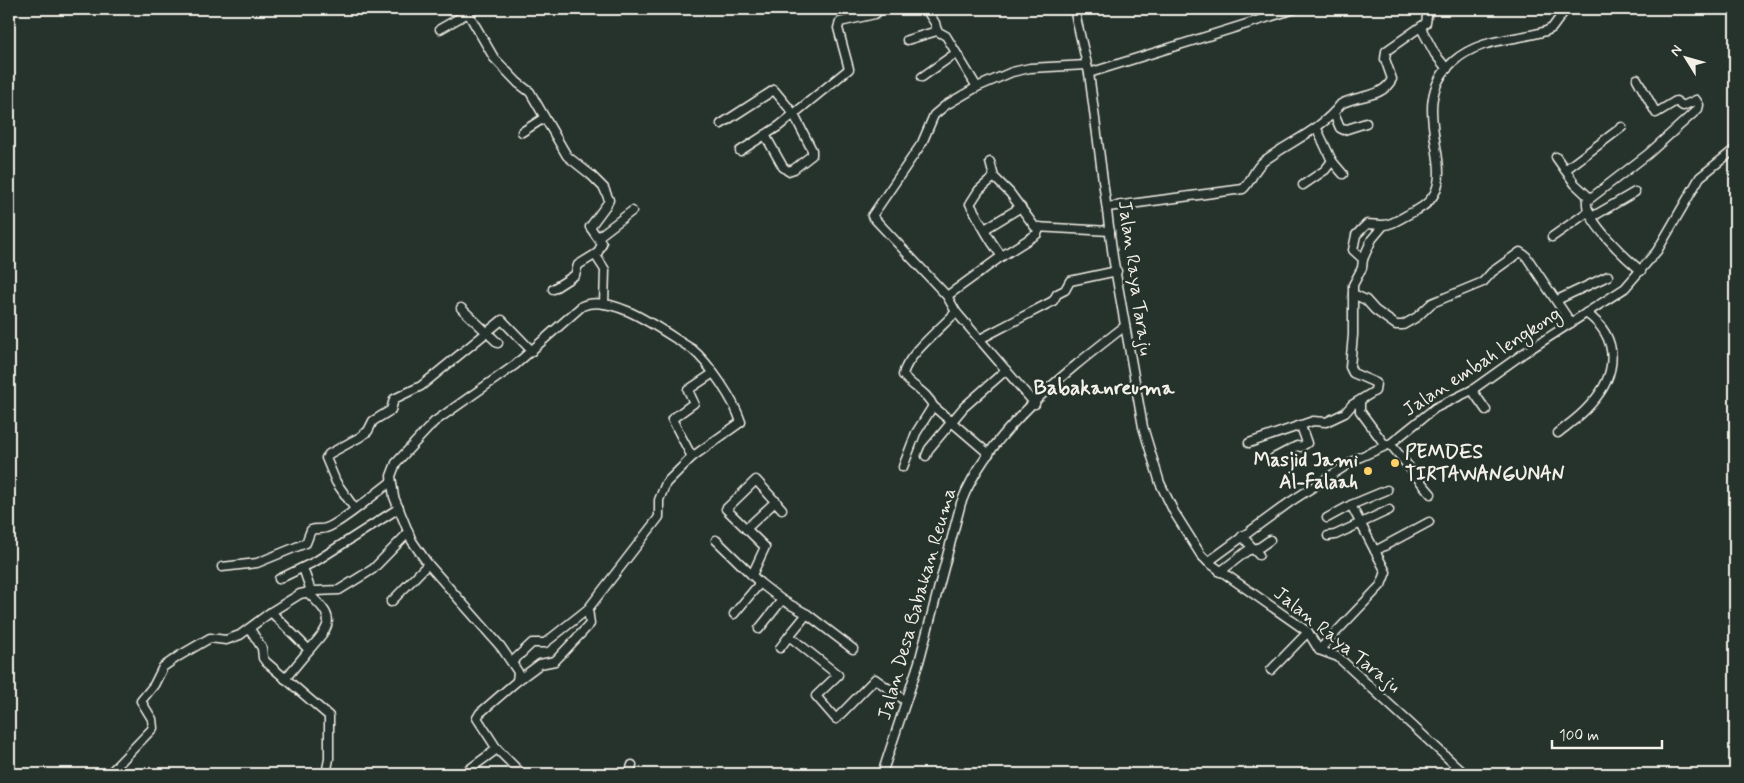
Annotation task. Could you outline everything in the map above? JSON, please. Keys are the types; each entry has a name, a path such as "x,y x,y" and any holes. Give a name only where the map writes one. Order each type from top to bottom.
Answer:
{"street":[{"path":"740,151 766,135 849,69 838,28 840,22 875,14 881,9"},
{"path":"926,9 935,23 937,31"},
{"name":"Jalan Raya Taraju","path":"1074,9 1088,69 1110,231 1138,402 1154,468 1174,512 1201,555 1208,562 1308,632 1319,650 1338,657 1465,774"},
{"path":"1035,404 956,312 947,296 872,216 922,143 934,115 946,105 977,87 1012,72 1030,68 1088,69 1291,9"},
{"path":"1108,207 1243,189 1249,184 1260,164 1317,129 1344,102 1374,94 1389,85 1392,79 1385,60 1386,51 1421,28 1428,18 1428,9"},
{"path":"1249,443 1313,421 1326,422 1345,413 1352,405 1375,390 1377,385 1350,370 1354,282 1362,268 1363,259 1372,239 1383,226 1426,206 1438,191 1440,172 1431,113 1432,96 1447,69 1458,58 1479,45 1546,32 1552,28 1566,9"},
{"path":"440,29 471,10 494,58 518,83 530,92 567,156 591,175 607,195 607,204 590,225 591,231 602,244 596,254 578,265 575,275 553,289"},
{"path":"1421,28 1435,54 1447,69"},
{"path":"907,40 937,31 946,36 977,87"},
{"path":"922,76 956,53"},
{"path":"1637,79 1656,113 1676,101 1684,106 1696,100 1699,107 1648,154 1590,198 1587,204 1591,214 1615,246 1641,272"},
{"path":"721,124 772,90 775,91 793,113 812,150 810,158 788,171 766,135"},
{"path":"1334,114 1340,128 1344,130 1366,123"},
{"path":"522,132 544,118"},
{"path":"1565,170 1622,127"},
{"path":"1317,129 1332,161 1343,174"},
{"name":"Jalan embah lengkong","path":"1208,562 1242,536 1358,458 1388,445 1436,408 1472,390 1571,322 1619,293 1641,272 1669,233 1696,182 1710,168 1735,149"},
{"path":"1556,157 1590,198"},
{"path":"1303,185 1325,170 1332,161"},
{"path":"990,162 994,177 1021,207 1032,224 1040,228 1110,231"},
{"path":"994,177 978,190 970,204 985,228 986,237 1002,256"},
{"path":"1552,237 1591,214 1635,192"},
{"path":"985,228 1021,207"},
{"path":"598,238 632,211"},
{"path":"1363,259 1354,250 1356,235 1367,224 1383,226"},
{"path":"947,296 1002,256 1037,234 1040,228"},
{"path":"1353,294 1366,300 1393,323 1403,325 1417,317 1432,303 1483,282 1492,272 1520,252 1526,256 1571,322"},
{"path":"596,254 605,270 604,304"},
{"path":"980,339 1053,301 1057,294 1066,290 1070,281 1117,271"},
{"path":"1557,300 1608,276"},
{"path":"512,662 532,643 545,643 588,609 659,517 659,500 663,488 672,476 692,457 741,422 712,374 692,348 632,314 604,304 582,306 532,351 434,422 396,463 391,482 407,534 428,564 512,662 518,672 518,681"},
{"path":"461,308 498,343"},
{"path":"956,312 913,357 903,371 903,375 905,379 920,389 933,406 989,454"},
{"path":"1558,433 1592,404 1606,380 1611,363 1612,350 1609,338 1602,326 1586,313"},
{"path":"355,509 336,482 326,458 327,456 364,434 373,421 391,410 394,398 421,386 487,331 504,320 532,351"},
{"name":"Jalan Desa Babakan Reuma","path":"882,774 919,662 961,503 972,478 1008,430 1079,362 1125,326"},
{"path":"926,456 929,448 974,397 1006,370"},
{"path":"692,457 672,419 694,403 688,390 712,374"},
{"path":"1472,390 1486,410"},
{"path":"1360,401 1360,411 1388,445 1406,461 1410,470 1431,494"},
{"path":"903,467 916,433 933,406"},
{"path":"1274,458 1307,443 1302,426"},
{"path":"752,575 765,547 726,509 756,480 782,509"},
{"path":"222,567 257,563 306,543 311,530 325,529 391,482"},
{"path":"1327,518 1351,504 1388,490"},
{"path":"746,529 776,501"},
{"path":"1319,650 1371,596 1385,577 1386,568 1351,504"},
{"path":"279,579 303,568 399,508"},
{"path":"1328,536 1336,535 1389,510"},
{"path":"1375,551 1428,522"},
{"path":"109,774 153,728 152,719 142,701 166,664 210,638 226,640 250,629 270,612 309,592 339,590 354,582 372,569 407,534"},
{"path":"1242,536 1259,555"},
{"path":"716,540 760,583 782,600 807,614 853,649"},
{"path":"1220,572 1236,559 1270,540"},
{"path":"391,602 428,564"},
{"path":"285,680 325,631 329,623 325,609 309,592 303,568"},
{"path":"734,614 760,583"},
{"path":"759,629 782,600"},
{"path":"522,774 497,749 477,718 480,713 540,664 555,662 590,624 588,609"},
{"path":"270,612 309,650"},
{"path":"780,648 807,614"},
{"path":"250,629 262,648 263,658 266,662 329,716 329,759 326,774"},
{"path":"1271,670 1308,632"},
{"path":"789,636 838,675 816,696 836,719 874,679 906,701"},
{"path":"463,774 497,749"},
{"path":"629,774 632,765"}],"place":[{"name":"PEMDES TIRTAWANGUNAN","path":"1395,463"},
{"name":"Masjid Jami Al-Falaah","path":"1368,471"}],"district":[{"name":"Babakanreuma","path":"1104,388"}]}
